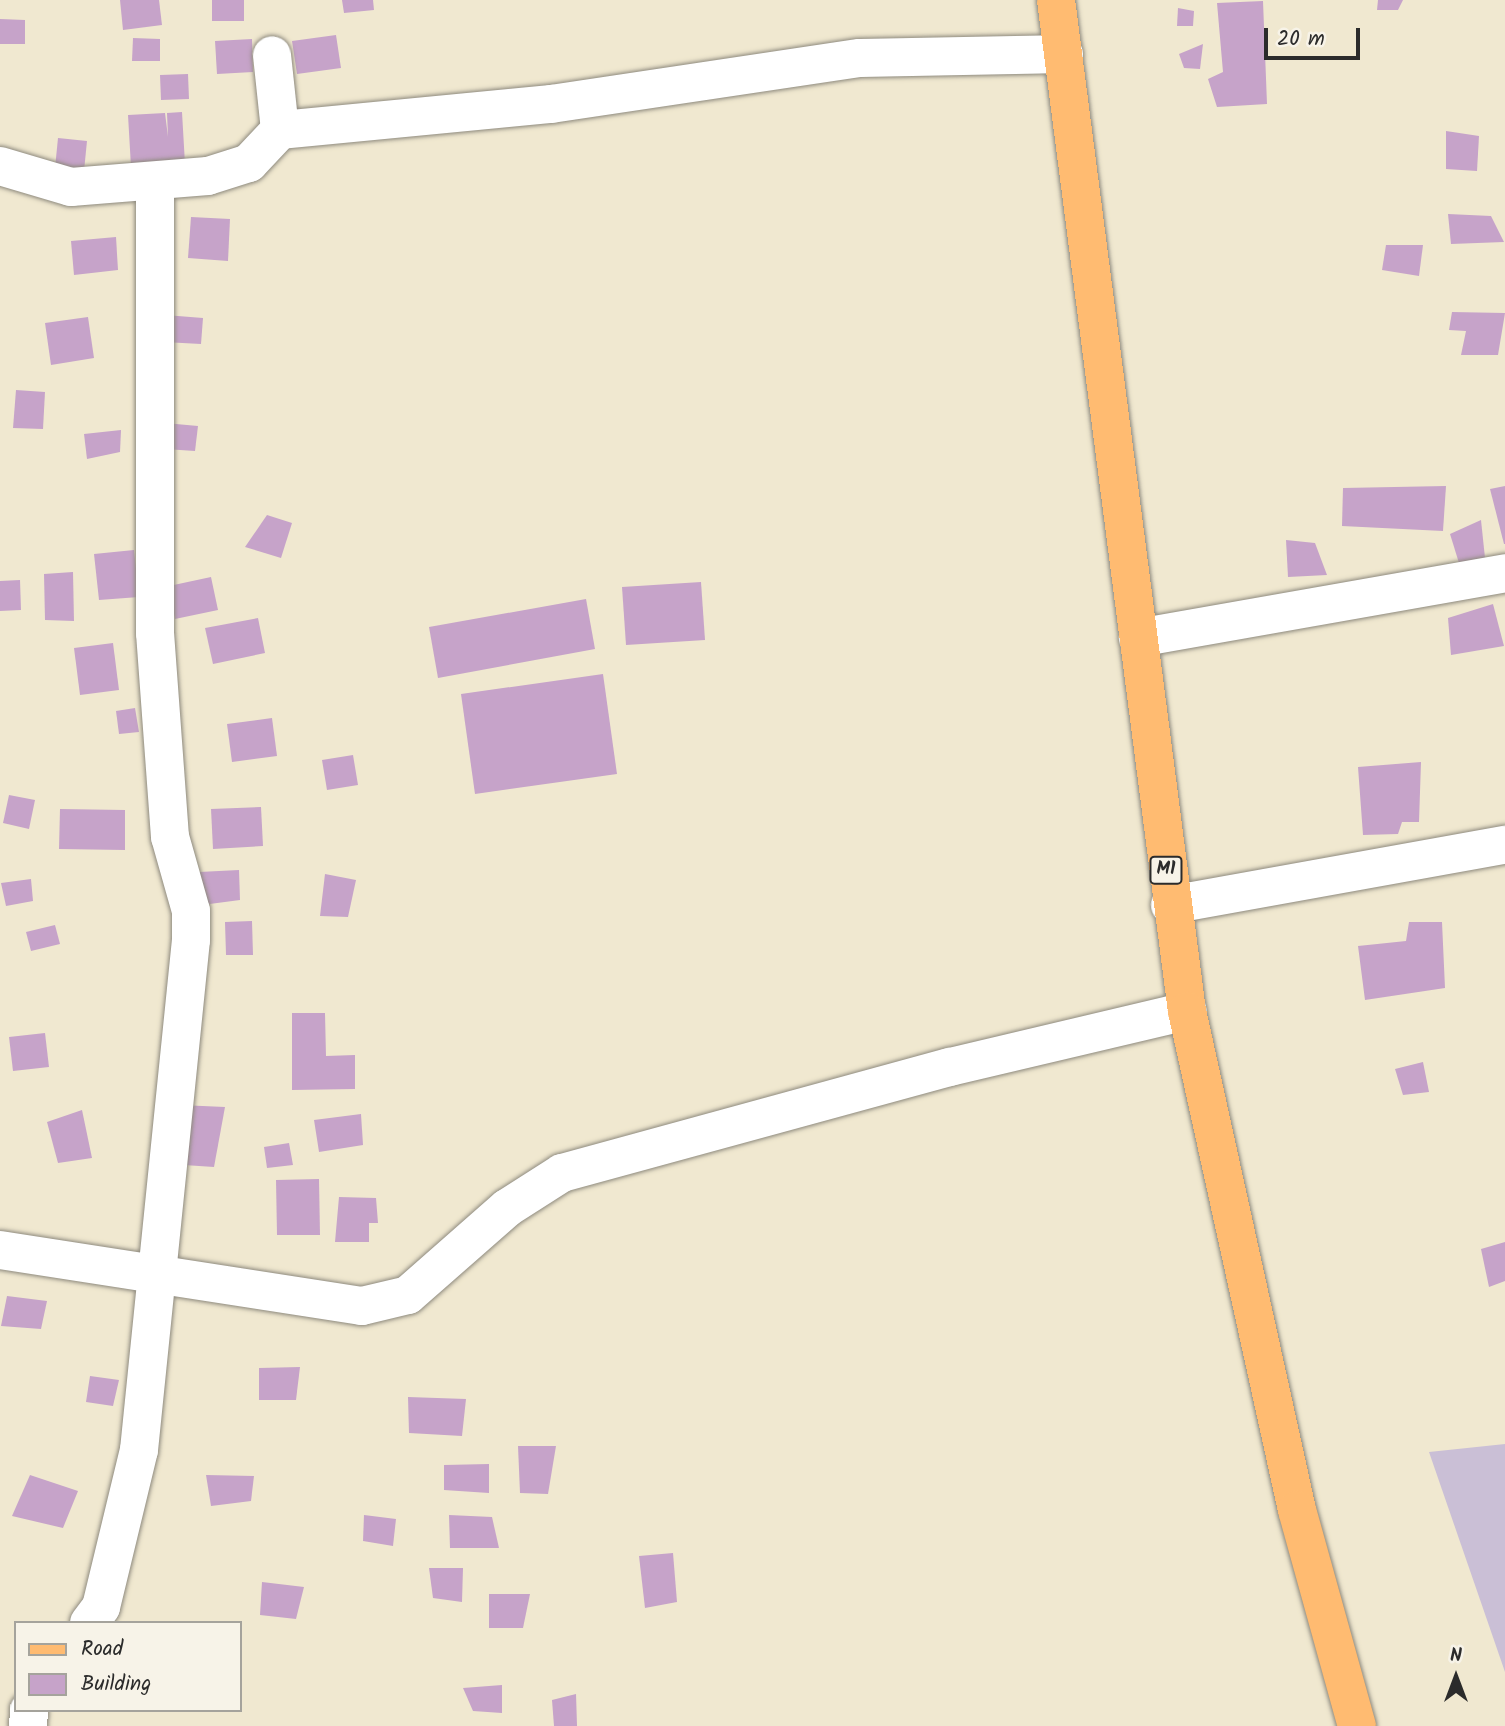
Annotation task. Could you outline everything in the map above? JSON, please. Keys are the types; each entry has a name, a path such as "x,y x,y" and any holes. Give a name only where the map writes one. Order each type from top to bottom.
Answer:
{"main road":[{"name":"M1","path":"1056,0 1170,905 1187,1011 1297,1510 1351,1725"}],"street":[{"path":"0,166 71,187 155,182 248,163 280,130 551,104 860,58 1064,54"},
{"path":"272,55 280,130"},
{"path":"90,1621 101,1607 139,1450 191,911 170,837 155,633 155,182"},
{"path":"1138,638 1505,573"},
{"path":"1170,905 1505,845"},
{"path":"0,1250 362,1306 408,1295 507,1208 562,1173 950,1067 1187,1011"}],"shaded area":[{"path":"1505,1444 1505,1672 1429,1452"}],"building":[{"path":"120,0 159,0 162,25 123,30"},
{"path":"212,0 244,0 244,21 212,21"},
{"path":"342,0 373,0 374,10 344,13"},
{"path":"1378,0 1403,0 1398,10 1377,10"},
{"path":"1263,1 1267,104 1217,107 1208,79 1223,72 1217,3"},
{"path":"1178,8 1194,11 1193,26 1177,26"},
{"path":"0,19 25,20 25,44 0,44"},
{"path":"336,35 341,68 297,74 292,41"},
{"path":"133,38 160,39 160,61 132,61"},
{"path":"252,39 253,72 217,74 215,41"},
{"path":"1203,44 1200,69 1184,68 1179,54"},
{"path":"188,74 189,99 161,100 160,75"},
{"path":"182,112 185,164 131,167 128,115 165,113 168,137 167,113"},
{"path":"1446,131 1479,136 1477,171 1446,169"},
{"path":"58,138 87,141 84,171 55,168"},
{"path":"1448,214 1491,216 1504,242 1451,244"},
{"path":"191,217 230,219 228,261 188,258"},
{"path":"116,237 118,270 74,275 71,241"},
{"path":"1386,245 1423,245 1419,276 1382,270"},
{"path":"1452,312 1505,313 1498,355 1461,355 1466,331 1449,330"},
{"path":"165,315 203,318 201,344 164,342"},
{"path":"88,317 94,358 51,365 45,323"},
{"path":"16,390 45,392 43,429 13,428"},
{"path":"165,423 198,426 195,451 165,449"},
{"path":"121,430 120,452 87,459 84,434"},
{"path":"1446,486 1443,531 1342,526 1343,488"},
{"path":"1505,486 1505,544 1504,544 1490,489"},
{"path":"267,515 292,523 281,558 245,547"},
{"path":"1481,520 1485,558 1459,563 1450,534"},
{"path":"1286,540 1315,543 1327,575 1288,577"},
{"path":"134,550 139,597 99,600 94,554"},
{"path":"73,572 74,621 45,620 44,574"},
{"path":"211,577 218,610 175,619 169,586"},
{"path":"20,580 21,610 0,611 0,581"},
{"path":"701,582 705,640 626,645 622,587"},
{"path":"586,599 595,649 438,678 429,627"},
{"path":"1493,604 1504,646 1451,655 1448,618"},
{"path":"258,618 265,653 213,664 205,628"},
{"path":"113,643 119,690 80,695 74,648"},
{"path":"603,674 617,774 475,794 461,694"},
{"path":"135,708 139,732 119,734 116,711"},
{"path":"272,718 277,756 232,762 227,724"},
{"path":"353,755 358,785 327,790 322,760"},
{"path":"1421,762 1419,822 1402,822 1398,834 1363,835 1358,767"},
{"path":"9,795 35,800 29,829 3,823"},
{"path":"261,807 263,846 213,849 211,809"},
{"path":"60,809 125,810 125,850 59,849"},
{"path":"239,870 240,900 202,905 199,872"},
{"path":"325,874 356,880 348,917 320,916"},
{"path":"31,879 33,901 6,906 1,883"},
{"path":"252,921 253,955 226,955 225,922"},
{"path":"1409,922 1442,922 1445,988 1365,1000 1358,946 1406,941"},
{"path":"55,925 60,944 31,951 26,932"},
{"path":"292,1013 325,1013 326,1056 355,1055 355,1089 292,1090"},
{"path":"45,1033 49,1067 13,1071 9,1037"},
{"path":"1423,1062 1429,1092 1403,1095 1395,1069"},
{"path":"180,1105 225,1107 214,1167 184,1165"},
{"path":"82,1110 92,1158 58,1163 47,1122"},
{"path":"361,1114 363,1145 319,1152 314,1120"},
{"path":"289,1143 293,1165 267,1168 264,1147"},
{"path":"319,1179 320,1235 277,1235 276,1180"},
{"path":"339,1197 376,1198 378,1223 369,1223 369,1242 335,1242"},
{"path":"1505,1242 1505,1281 1489,1287 1481,1249"},
{"path":"7,1296 47,1301 41,1329 1,1326"},
{"path":"300,1367 296,1400 259,1400 259,1368"},
{"path":"90,1376 119,1380 113,1406 86,1402"},
{"path":"408,1397 466,1399 462,1436 409,1433"},
{"path":"518,1446 556,1446 548,1494 520,1493"},
{"path":"489,1464 489,1493 444,1490 444,1465"},
{"path":"30,1475 78,1491 63,1528 12,1516"},
{"path":"206,1475 254,1476 251,1501 211,1506"},
{"path":"364,1515 396,1519 393,1546 363,1541"},
{"path":"449,1515 492,1517 499,1548 450,1548"},
{"path":"673,1553 677,1602 645,1608 639,1556"},
{"path":"429,1568 463,1568 462,1602 433,1598"},
{"path":"262,1582 304,1587 296,1619 260,1615"},
{"path":"489,1594 530,1594 523,1628 489,1628"},
{"path":"502,1685 502,1713 473,1711 463,1688"},
{"path":"576,1694 577,1726 554,1726 552,1700"}]}
